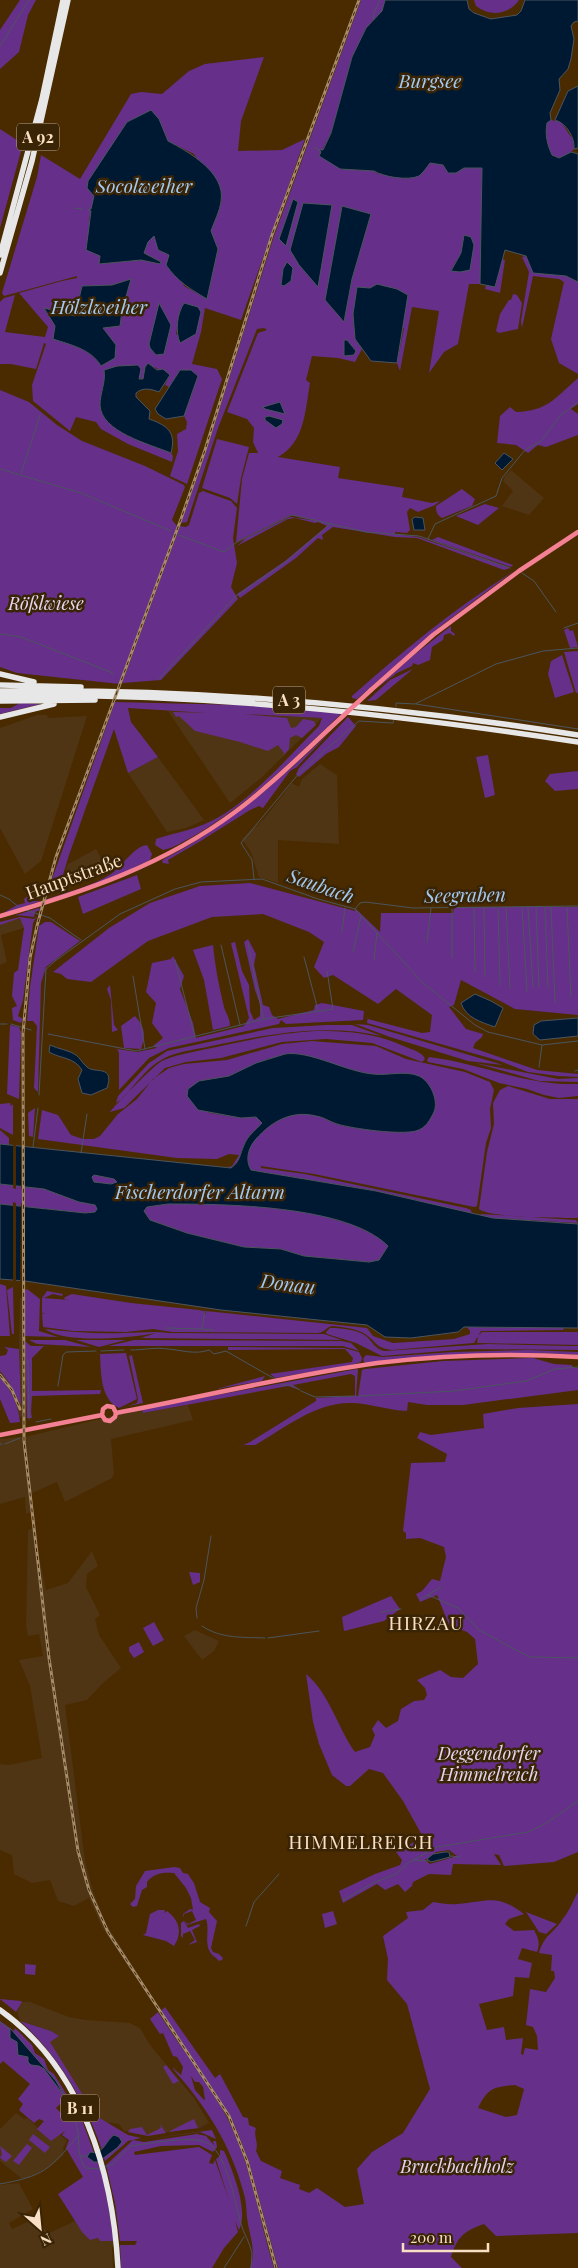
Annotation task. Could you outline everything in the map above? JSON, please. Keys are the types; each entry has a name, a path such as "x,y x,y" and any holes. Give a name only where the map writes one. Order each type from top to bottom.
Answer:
{"highway":[{"name":"A 92","path":"0,255 35,126 63,0"},
{"name":"A 92","path":"0,273 34,153 68,0"},
{"path":"0,674 48,685"},
{"name":"A 3","path":"0,685 48,685 82,688 87,691"},
{"name":"A 3","path":"0,690 87,691 288,700 578,735"},
{"name":"A 3","path":"0,696 134,698 282,705 394,714 578,742"},
{"name":"A 3","path":"0,701 134,698"},
{"name":"A 3","path":"0,717 65,701"},
{"name":"B 11","path":"0,2010 34,2038 58,2069 79,2106 98,2150 105,2174 112,2207 118,2268"}],"main road":[{"name":"Hauptstraße","path":"0,916 115,880 157,859 235,812 272,782 433,634 519,571 578,532"},
{"path":"116,1412 380,1363 470,1356 578,1357"},
{"path":"107,1406 113,1407 116,1412 115,1417 110,1421 105,1420 102,1415 102,1409 107,1406"},
{"path":"0,1435 102,1415"}],"shaded area":[{"path":"511,470 544,498 529,515 502,506 513,491 503,481"},
{"path":"168,711 322,718 261,778 230,803"},
{"path":"37,715 47,715 48,718 87,716 41,861 25,874 0,828 0,728"},
{"path":"158,757 204,820 186,828 167,832 128,773"},
{"path":"320,764 337,775 339,844 278,840 278,883 259,877 251,852 242,839 264,819 292,783 299,787 302,779"},
{"path":"96,849 108,872 58,891 68,864"},
{"path":"22,917 24,928 1,935 7,962 0,965 0,923"},
{"path":"20,1298 24,1298 25,1415 19,1417 18,1408 0,1377 0,1371 21,1403"},
{"path":"188,1405 193,1420 111,1439 114,1474 112,1478 65,1502 57,1482 30,1494 31,1512 26,1514 25,1497 0,1504 0,1439 22,1437 22,1445 25,1445 25,1437 142,1409 143,1413"},
{"path":"33,1528 46,1590 68,1583 92,1551 98,1566 87,1574 86,1587 100,1615 95,1619 99,1635 121,1668 87,1700 65,1705 85,1861 93,1891 105,1922 156,2003 154,2005 102,1927 89,1898 74,1906 58,1901 50,1880 32,1883 14,1874 12,1855 0,1850 0,1764 9,1765 42,1758 30,1686 19,1660 43,1656 39,1634 28,1636 26,1626 28,1530"},
{"path":"195,1630 219,1641 214,1651 202,1660 184,1636"},
{"path":"22,2002 30,2002 69,2017 130,2023 140,2028 150,2045 194,2098 209,2123 198,2128 146,2135 143,2131 124,2131 119,2124 105,2122 98,2117 93,2106 84,2097 56,2055 49,2042 58,2036 51,2031 20,2021 17,2012"},
{"path":"163,2014 232,2119 248,2159 278,2268 274,2268 247,2167 234,2132 207,2084 160,2016"},
{"path":"16,2113 24,2119 27,2118 51,2140 59,2134 67,2141 63,2148 63,2155 51,2166 29,2178 21,2178 0,2161 0,2129"},
{"path":"19,2183 33,2209 9,2223 12,2229 38,2217 47,2234 75,2221 90,2240 98,2238 114,2241 112,2248 113,2268 0,2268 0,2185"}],"green space":[{"path":"20,0 36,0 28,15 19,52 0,69 0,30"},
{"path":"361,0 385,0 382,11 366,28 352,57 331,133 321,152 340,169 374,171 378,174 420,175 430,163 443,165 456,172 464,168 483,168 480,284 469,284 458,344 444,352 429,373 439,311 412,307 400,371 397,363 404,328 353,314 355,339 362,349 355,362 338,358 312,356 306,380 310,383 305,415 299,434 287,451 278,457 340,467 338,478 404,488 402,497 432,503 440,501 418,512 410,508 407,512 410,530 407,533 395,532 395,534 418,537 510,568 504,570 417,538 395,537 333,527 322,535 323,540 318,538 296,558 240,598 237,594 285,561 327,526 318,522 295,518 288,519 237,546 246,538 290,517 318,521 291,515 236,542 242,479 249,453 258,453 253,442 254,428 247,419 227,412 258,333 267,330 264,328 257,329 218,428 187,522 181,523 204,458 274,236","holes":["342,206 371,214 352,279 344,322","464,235 460,272 451,270 461,253"]},
{"path":"474,0 519,0 510,9 493,13 481,10 476,6"},
{"path":"264,57 241,121 238,151 282,150 305,139 241,320 205,308 201,332 192,364 217,369 222,379 187,484 170,476 178,451 177,434 186,429 187,422 184,416 198,376 180,370 169,387 165,385 170,375 148,364 145,367 144,379 104,371 105,378 101,394 126,435 171,453 173,456 172,462 128,444 101,429 96,422 76,417 70,431 33,401 32,385 46,344 44,343 36,369 11,364 0,364 0,302 4,298 15,295 5,332 45,337 48,327 19,293 77,278 77,276 4,296 2,293 37,177 41,155 80,179 131,94 141,92 162,94 189,71 205,64","holes":["159,119 168,141 194,154 222,200 211,231 218,249 207,299 184,286 169,255 154,235 148,242 144,253 161,262 160,264 141,260 99,264 100,256 89,220 94,195 87,188","131,279 120,326 103,328 116,345 96,358 79,347 53,339 56,326 44,309 75,316 82,286 112,285","180,310 190,336 186,339 176,334"]},
{"path":"551,120 561,122 573,140 574,149 568,155 559,158 552,155 546,132 547,123"},
{"path":"0,129 23,144 0,228"},
{"path":"526,256 533,272 566,276 578,282 578,374 559,363 551,339 564,282 559,279 533,276 522,328 521,321 529,272 522,257"},
{"path":"502,259 505,260 500,293 485,289 486,285 495,287"},
{"path":"513,294 517,295 522,303 518,329 499,333 496,331 500,314 509,300 511,300"},
{"path":"578,378 578,404 571,409 578,414 578,435 546,447 538,445 528,453 516,445 497,443 500,416 510,407 516,412 544,406"},
{"name":"Rößlwiese","path":"0,390 29,402 57,425 82,441 145,466 185,487 172,520 177,526 120,684 17,673 0,667"},
{"path":"217,439 249,447 237,504 230,498 202,488"},
{"path":"462,489 475,499 472,506 442,518 440,517 436,506"},
{"path":"203,491 231,501 237,508 233,538 237,563 231,587 238,599 161,680 122,683 180,526 186,527 189,525 199,493"},
{"path":"485,504 499,508 478,525 456,516"},
{"path":"438,537 513,565 511,567 432,540"},
{"path":"514,571 442,625 357,699 352,698 371,679 430,630 471,599"},
{"path":"451,626 451,631 455,634 454,636 450,633 444,635 443,640 432,647 430,660 418,665 413,663 412,666 397,673 377,688 414,655"},
{"path":"568,628 570,631 573,630 578,647 570,648 564,630"},
{"path":"578,651 578,693 576,693 564,652"},
{"path":"562,655 574,692 555,698 548,674 551,661"},
{"path":"413,669 376,700 367,701 390,680"},
{"path":"115,702 239,705 342,713 253,795 194,836 163,850 155,845 156,839 204,825 246,798 319,726 322,718 243,714 287,718 291,728 296,727 303,719 314,721 316,725 302,738 296,735 290,738 289,749 283,756 284,753 278,745 268,751 195,731 179,716 176,717 173,712 207,713 128,708 131,722 158,757 128,773 114,729 58,891 46,896"},
{"path":"20,703 41,704 0,714 0,708 11,708"},
{"path":"348,717 356,726 339,747 326,754 299,777 296,774 299,768"},
{"path":"330,732 297,767 290,771 263,808 259,806 250,810 168,860 169,864 163,863 164,859 209,832 252,802"},
{"path":"488,755 495,795 485,798 476,757"},
{"path":"578,771 578,789 555,791 545,781 550,774"},
{"path":"147,845 152,854 150,860 108,880 45,902 45,900 103,879 115,871 137,849"},
{"path":"137,875 141,889 83,914 78,897"},
{"path":"250,883 355,911 356,909 380,932 381,913 453,913 454,907 578,907 578,1015 515,1009 461,980 454,1005 449,1007 466,1029 483,1034 473,1048 537,1070 578,1074 578,1077 528,1072 500,1061 367,1023 368,1016 368,1019 422,1033 430,1032 432,1015 396,989 378,1004 333,975 324,978 314,967 324,942 309,932 263,914 212,917 148,941 91,982 67,979 61,974 53,972 109,928 150,903 200,886"},
{"path":"28,896 31,901 41,901 0,915 17,905 25,903 24,899"},
{"path":"39,908 40,910 35,912 34,917 16,915"},
{"path":"37,916 33,923 23,1000 18,1016 23,1019 21,1023 13,1020 12,1008 17,1006 12,996 14,973 18,970 24,928 20,918 0,925 0,922 20,917 34,919"},
{"path":"45,922 51,922 80,941 46,967 41,983 38,1092 34,1088 37,1026 33,1021 27,1021 39,926"},
{"path":"248,939 256,954 254,965 263,1005 269,1007 272,1015 278,1019 314,1010 315,1005 322,1003 364,1011 363,1020 286,1024 281,1020 279,1024 169,1048 149,1058 119,1090 119,1053 117,1049 137,1052 157,1048 153,1046 163,1038 152,1023 156,1003 146,992 152,963 171,959 173,956 184,976 180,989 193,1023 196,1038 244,1026 249,1018 231,943 235,942 242,971 249,985 250,1011 254,1020 260,1016 260,1004 244,942"},
{"path":"213,945 220,992 230,1026 213,1030 204,980 193,950"},
{"path":"110,985 114,1025 118,1030 112,1032 111,1000 107,989"},
{"path":"135,1016 144,1031 141,1049 124,1048 121,1026"},
{"path":"355,1024 368,1025 503,1065 468,1061"},
{"path":"10,1025 19,1027 21,1032 19,1099 7,1094"},
{"path":"352,1025 382,1036 339,1030 317,1030 275,1034 180,1052 157,1062 116,1103 118,1096 149,1063 167,1051 273,1028"},
{"path":"315,1031 351,1032 373,1036 414,1050 425,1059 422,1062 372,1043 326,1039 282,1042 221,1058 186,1062 165,1068 124,1108 110,1112 151,1070 167,1059 258,1038"},
{"path":"312,1041 376,1046 406,1059 465,1072 490,1082 494,1090 490,1109 491,1128 486,1143 477,1206 474,1207 314,1174 261,1166 261,1168 305,1174 466,1208 471,1210 472,1215 419,1206 417,1200 377,1191 251,1170 248,1156 254,1141 274,1123 291,1116 308,1114 321,1117 339,1125 358,1129 397,1132 418,1129 425,1125 434,1096 427,1083 418,1076 368,1074 295,1054 267,1059 229,1076 199,1081 209,1113 241,1118 256,1117 263,1124 248,1138 238,1161 230,1168 228,1167 232,1166 239,1155 229,1154 217,1159 177,1158 38,1139 42,1110 58,1115 71,1135 83,1139 94,1139 100,1136 118,1114 137,1099 153,1079 169,1068 184,1064 227,1060 282,1044"},
{"path":"429,1057 521,1078 559,1084 578,1084 578,1096 559,1098 544,1095 499,1083 463,1069 428,1062"},
{"path":"475,1063 558,1079 578,1078 578,1082 539,1081"},
{"path":"508,1086 550,1099 578,1099 578,1218 510,1216 479,1209 487,1152 494,1124 493,1103 500,1090"},
{"path":"10,1103 11,1106 13,1104 13,1135 0,1128 0,1104"},
{"path":"35,1108 33,1137 29,1136 28,1113"},
{"path":"0,1130 9,1138 9,1145 0,1144"},
{"path":"94,1175 114,1179 118,1182 111,1184 94,1182 91,1177"},
{"path":"0,1184 44,1189 79,1202 96,1205 97,1209 95,1212 85,1213 0,1204"},
{"path":"168,1204 244,1205 295,1210 321,1215 345,1222 368,1232 383,1240 388,1248 379,1260 369,1262 304,1256 281,1249 244,1247 187,1233 150,1220 143,1211 147,1207"},
{"path":"481,1214 576,1220 578,1223 493,1218 480,1216"},
{"path":"0,1284 6,1286 10,1336 0,1336"},
{"path":"13,1287 14,1334 12,1334 7,1290"},
{"path":"27,1289 40,1299 39,1331 58,1337 24,1336 25,1290"},
{"path":"47,1291 63,1294 62,1296 53,1294 44,1298 69,1300 64,1299 72,1294 131,1303 199,1310 204,1311 205,1315 206,1311 367,1328 373,1336 393,1343 454,1339 470,1334 467,1327 564,1328 563,1330 481,1331 474,1343 392,1350 379,1346 365,1334 358,1331 334,1326 317,1333 172,1332 153,1329 126,1332 73,1331 43,1327 42,1314 45,1314 42,1313 42,1298"},
{"path":"330,1328 358,1332 384,1351 488,1344 578,1346 578,1350 469,1349 382,1356 356,1343 327,1334 326,1332"},
{"path":"45,1329 104,1333 152,1332 324,1334 342,1340 141,1338 156,1333 99,1339 67,1337 54,1334"},
{"path":"482,1332 578,1332 578,1345 477,1343 478,1336"},
{"path":"29,1340 65,1340 91,1347 37,1344"},
{"path":"76,1340 126,1340 99,1347"},
{"path":"134,1340 342,1341 351,1343 359,1351 343,1346 108,1346"},
{"path":"25,1341 31,1346 44,1346 32,1358 32,1391 101,1390 100,1394 32,1396 32,1418 27,1418"},
{"path":"4,1347 19,1349 21,1405 8,1381 0,1371 0,1356 6,1355 8,1350"},
{"path":"228,1347 344,1348 359,1352 362,1358 361,1362 351,1365 275,1378 270,1374 352,1362 353,1358 345,1349 228,1350"},
{"path":"528,1350 578,1352 578,1355 472,1354 367,1363 363,1359 366,1355 383,1357 453,1352"},
{"path":"126,1353 137,1399 119,1408 113,1404 105,1392 101,1377 100,1354"},
{"path":"132,1355 143,1403 128,1406 137,1403 138,1399 129,1356"},
{"path":"533,1358 554,1364 572,1365 573,1368 578,1368 578,1390 463,1405 427,1405 408,1402 407,1411 353,1403 327,1406 302,1417 255,1445 243,1445 316,1401 316,1398 355,1396 355,1376 351,1374 293,1385 300,1390 288,1386 143,1413 142,1409 357,1369 356,1395 358,1396 362,1370 365,1369 443,1361"},
{"path":"265,1376 262,1381 216,1389"},
{"path":"0,1377 14,1398 20,1422 10,1423 0,1399"},
{"name":"Deggendorfer Himmelreich","path":"578,1404 578,1852 554,1862 504,1866 499,1855 494,1854 501,1865 453,1864 451,1875 429,1874 413,1882 412,1886 405,1892 398,1884 385,1890 377,1884 343,1903 339,1891 375,1874 400,1865 402,1860 396,1852 423,1837 403,1801 383,1773 369,1769 350,1786 346,1786 332,1775 319,1744 313,1722 306,1674 321,1691 355,1752 370,1747 375,1735 372,1729 378,1720 386,1728 398,1721 401,1709 414,1701 424,1700 427,1695 425,1688 417,1680 440,1670 451,1677 463,1678 478,1664 475,1639 467,1632 449,1625 437,1595 420,1602 416,1594 422,1591 432,1579 440,1581 446,1557 444,1547 420,1538 406,1539 406,1533 403,1531 411,1463 445,1462 447,1454 417,1438 420,1432 431,1435 484,1428 483,1414 518,1408","holes":["449,1850 457,1856 430,1864 425,1860 436,1852"]},
{"path":"189,1572 200,1573 200,1582 193,1585"},
{"path":"391,1596 400,1609 384,1621 344,1631 342,1617"},
{"path":"154,1622 164,1640 153,1646 143,1628"},
{"path":"139,1642 144,1652 134,1658 129,1651 129,1647"},
{"path":"174,1867 180,1868 183,1873 188,1874 194,1883 200,1902 210,1908 209,1912 217,1921 211,1948 213,1952 223,1958 222,1960 219,1961 208,1948 206,1919 187,1925 185,1921 188,1924 196,1920 192,1911 184,1914 184,1918 183,1914 190,1909 193,1910 191,1898 174,1873 162,1873 153,1877 147,1882 147,1887 142,1890 137,1906 133,1907 130,1904 135,1899 136,1886 145,1871"},
{"name":"Bruckbachholz","path":"578,1892 578,2233 496,2236 484,2224 466,2232 456,2244 451,2257 462,2268 278,2268 248,2159 232,2119 161,2011 165,2007 215,2078 220,2074 243,2117 248,2118 249,2125 256,2128 256,2151 261,2161 282,2171 280,2178 300,2185 299,2189 309,2193 317,2188 345,2207 364,2204 357,2169 372,2152 403,2133 430,2089 407,2004 387,1980 388,1959 383,1936 408,1918 406,1912 423,1910 433,1902 454,1904 492,1900 506,1903 524,1914 509,1919 505,1924 514,1931 534,1930 537,1936 539,1943 537,1952 522,1948 518,1959 532,1963 529,1978 515,1977 513,1996 479,2004 487,2030 504,2027 506,2040 523,2038 521,2054 523,2055 525,2048 538,2050 537,2036 533,2027 526,2025 530,1989 546,1992 555,1978 554,1971 551,1971 552,1955 539,1953 541,1947 546,1938 559,1925","holes":["515,2085 524,2089 517,2115 506,2117 478,2108 488,2092 496,2088"]},
{"path":"158,1910 165,1910 164,1913 167,1911 177,1922 179,1931 174,1946 166,1941 143,1935 146,1933 150,1914"},
{"path":"333,1911 337,1924 325,1928 322,1914"},
{"path":"526,1912 557,1924 546,1934 539,1932"},
{"path":"184,1921 188,1928 199,1924 200,1926 192,1930 197,1942 188,1945 195,1940 190,1931 183,1934 183,1938 181,1936 181,1923"},
{"path":"25,1964 36,1965 35,1975 25,1974"},
{"path":"0,1999 21,2001 22,2002 16,2012"},
{"path":"158,2012 218,2101 234,2132 251,2182 274,2268 250,2268 253,2251 252,2241 247,2220 246,2202 239,2176 225,2143 207,2112 173,2069 175,2067 174,2069 181,2075 183,2067 177,2057 173,2056 163,2033 160,2034 150,2019","holes":["191,2076 195,2082 199,2082 203,2087 204,2100 195,2090"]},
{"path":"0,2021 14,2031 15,2028 32,2045 35,2053 44,2059 48,2070 54,2074 80,2121 82,2120 104,2180 114,2241 100,2241 98,2238 90,2240 82,2232 58,2194 83,2177 66,2148 69,2140 62,2135 65,2131 51,2141 37,2129 44,2121 39,2119 34,2123 19,2110 23,2104 18,2099 30,2084 3,2061 0,2064","holes":["60,2104 70,2116 68,2120 56,2108"]},
{"path":"20,2021 51,2031 59,2036 50,2042 84,2097 93,2106 98,2117 128,2135 141,2138 128,2141 105,2161 104,2158 117,2148 114,2135 102,2150 88,2114 69,2080 46,2048"},
{"path":"166,2065 179,2081 173,2084 163,2067"},
{"path":"194,2119 198,2128 209,2124 199,2128 168,2132"},
{"path":"160,2124 166,2133 148,2136 128,2132 130,2129 142,2127 147,2135 161,2128"},
{"path":"212,2130 216,2139 200,2132 139,2140"},
{"path":"33,2134 50,2147 45,2153 29,2140"},
{"path":"197,2134 206,2136 214,2145 213,2141 216,2141 217,2147 213,2152 199,2145 161,2146 134,2152 135,2155 199,2147 212,2155 209,2163 213,2164 215,2160 229,2200 216,2159 220,2156 220,2150 224,2151 232,2169 241,2202 242,2222 239,2230 235,2221 238,2232 224,2248 212,2268 121,2268 120,2245 135,2245 137,2241 120,2241 115,2203 106,2165 133,2140 144,2142"},
{"path":"27,2144 32,2148 19,2165 13,2161"},
{"path":"0,2146 12,2156 6,2162 0,2158 2,2154"}],"water":[{"name":"Burgsee","path":"385,0 467,0 469,9 474,13 491,19 517,15 521,11 525,0 578,0 578,21 574,22 571,26 574,39 571,59 568,69 559,79 560,90 550,113 551,120 547,123 546,132 552,155 559,158 571,152 578,154 578,282 566,276 533,273 526,256 505,250 495,287 480,284 482,168 464,168 456,173 448,173 443,165 430,163 419,176 403,178 390,177 374,171 340,169 319,156 321,152 319,150 323,150 331,133 352,57 366,28 382,11"},
{"path":"578,86 578,148 574,149 569,131 563,124 555,120 568,91"},
{"name":"Socolweiher","path":"151,110 159,119 168,141 195,157 204,165 218,181 221,191 218,213 211,231 218,249 207,299 184,284 170,271 166,265 169,255 158,250 154,236 148,242 144,253 161,262 160,264 141,260 99,264 100,256 86,250 91,211 88,210 91,209 94,196 87,188 88,181 127,122"},
{"path":"293,199 298,202 286,246 279,239"},
{"path":"303,203 332,205 318,287 299,265 290,250"},
{"path":"342,206 371,214 352,279 344,322 325,300"},
{"path":"464,235 471,237 474,245 470,270 451,271 461,253"},
{"path":"287,262 293,268 291,281 284,286 281,285 283,269"},
{"name":"Hölzlweiher","path":"131,279 120,326 103,328 116,345 115,358 101,366 92,355 53,339 55,326 44,308 75,316 82,286 112,285"},
{"path":"377,284 397,289 408,295 397,363 371,361 355,339 353,314 357,287 370,288"},
{"path":"159,303 171,325 164,354 156,355 149,344"},
{"path":"184,303 198,307 201,312 196,334 180,343 178,323"},
{"path":"344,340 347,340 356,351 354,355 344,356"},
{"path":"148,363 157,370 163,369 170,375 159,392 144,389 136,393 136,397 150,411 149,419 162,424 172,435 171,453 117,430 108,423 102,414 100,405 104,370 117,366 138,365 141,369 139,379 143,379 145,367"},
{"path":"180,370 191,370 198,376 184,416 166,419 158,414 155,409"},
{"path":"280,402 285,414 263,407"},
{"path":"269,416 283,420 282,424 276,428 265,420 265,417"},
{"path":"504,453 513,459 502,470 495,463"},
{"path":"415,517 423,518 425,530 414,530 412,519"},
{"path":"475,994 503,1008 495,1027 475,1019 463,1008 461,1003"},
{"path":"578,1018 578,1036 540,1040 533,1034 534,1025 541,1021"},
{"path":"50,1045 73,1053 90,1069 106,1073 109,1080 107,1088 91,1095 82,1093 78,1079 82,1070 71,1060 49,1052"},
{"path":"285,1054 295,1054 317,1058 363,1072 378,1074 408,1073 423,1078 430,1086 435,1107 429,1121 419,1130 409,1132 377,1131 345,1126 322,1117 307,1115 291,1116 276,1122 253,1143 249,1150 248,1158 251,1170 376,1191 493,1218 578,1224 578,1328 464,1327 458,1332 411,1338 385,1337 367,1325 221,1310 0,1279 0,1204 85,1213 95,1212 97,1209 95,1205 79,1202 44,1189 0,1184 0,1144 231,1168 238,1160 248,1138 262,1123 256,1117 241,1118 198,1110 187,1096 188,1089 199,1081 229,1076 256,1063","holes":["94,1175 114,1179 117,1182 111,1184 94,1182 92,1177","168,1204 251,1206 315,1215 344,1222 369,1232 388,1246 379,1260 369,1262 304,1256 281,1249 244,1247 187,1233 150,1220 144,1211 147,1207"]},
{"path":"449,1852 450,1857 431,1862 427,1859 433,1854"},
{"path":"10,2028 56,2081 65,2097 44,2069 31,2065 28,2062 28,2057 18,2055 17,2042 10,2038"},
{"path":"114,2135 119,2137 122,2142 117,2148 98,2162 94,2162 87,2157 90,2152 101,2150"}],"pier":[{"path":"13,1143 16,1143 16,1189 13,1188"},
{"path":"21,1144 24,1144 24,1190 21,1189"},
{"path":"13,1202 16,1203 16,1283 13,1283"},
{"path":"21,1203 24,1203 24,1283 20,1283"}],"waterway":[{"path":"0,46 29,0"},
{"path":"374,19 373,15 380,0"},
{"path":"314,147 319,150"},
{"path":"74,208 82,209"},
{"path":"428,539 435,524 496,496 502,478 525,450 541,441 561,415 578,402"},
{"path":"21,474 40,415"},
{"path":"0,469 81,493 171,531"},
{"path":"179,535 224,552 237,542 292,515 366,532 419,536 510,568"},
{"path":"159,679 236,596 287,561 331,523"},
{"path":"522,573 534,581 556,612"},
{"path":"564,628 578,623"},
{"path":"0,634 21,637 113,673"},
{"path":"396,707 396,703 415,704 496,664 543,651 578,648"},
{"path":"416,704 578,729"},
{"path":"254,879 252,860 241,843 300,772 359,721 393,723 394,719"},
{"name":"Saubach","path":"39,1095 46,969 120,914 175,889 201,882 262,879 318,899 355,909 422,982 475,1025 488,1032 542,1045 578,1041"},
{"name":"Saubach","path":"0,895 9,899 20,908"},
{"name":"Seegraben","path":"355,909 360,903 365,902 413,908 578,906"},
{"path":"506,907 510,988"},
{"path":"522,907 527,991"},
{"path":"528,907 533,986"},
{"path":"536,907 539,987"},
{"path":"551,907 555,1002"},
{"path":"342,932 345,908"},
{"path":"427,942 431,908"},
{"path":"474,908 475,971"},
{"path":"484,908 485,977"},
{"path":"545,908 548,987"},
{"path":"567,908 571,997"},
{"path":"452,909 452,958"},
{"path":"498,909 500,985"},
{"name":"Saubach","path":"26,910 50,918 81,940"},
{"path":"353,952 361,916"},
{"path":"374,960 377,933"},
{"path":"248,943 263,1018"},
{"path":"221,945 240,1025"},
{"path":"304,957 318,1010"},
{"path":"175,960 195,1037"},
{"path":"48,1034 136,1051 264,1019 333,1009 327,971"},
{"path":"133,976 145,1049"},
{"path":"0,1024 7,1024"},
{"path":"11,1024 31,1030"},
{"path":"539,1067 542,1045"},
{"path":"33,1147 38,1108"},
{"path":"81,1153 87,1114"},
{"path":"205,1311 202,1329 214,1330"},
{"path":"166,1328 202,1329"},
{"path":"131,1350 154,1348 193,1352 209,1350 214,1354 226,1351 273,1378"},
{"path":"101,1351 124,1350"},
{"path":"58,1386 63,1355 66,1352 96,1351"},
{"path":"28,1360 29,1419"},
{"path":"359,1396 454,1391 526,1381 555,1369 578,1367"},
{"path":"281,1385 290,1385 300,1390"},
{"path":"301,1391 315,1397 355,1396"},
{"path":"36,1422 51,1419"},
{"path":"5,1444 20,1438"},
{"path":"197,1618 196,1608 204,1580 211,1536"},
{"path":"421,1599 441,1587"},
{"path":"428,1595 458,1608 479,1630 531,1657 578,1658"},
{"path":"381,1612 401,1609"},
{"path":"202,1626 224,1635 265,1638"},
{"path":"268,1638 319,1631"},
{"path":"343,1900 373,1883 396,1874 408,1863 437,1847 528,1832 545,1824 578,1801"},
{"path":"451,1856 460,1857"},
{"path":"414,1860 428,1861"},
{"path":"246,1926 254,1902 279,1874"},
{"path":"0,2022 9,2029"},
{"path":"65,2097 76,2123 79,2153 82,2162 85,2168 101,2169"},
{"path":"0,2184 27,2178 45,2170 60,2157 78,2136"},
{"path":"105,2167 113,2164 130,2146 183,2140 202,2141 209,2144 216,2150 226,2169 241,2224 252,2253 251,2268"},
{"path":"80,2156 87,2156"},
{"path":"224,2268 244,2237"}],"railway":[{"path":"276,2268 247,2161 229,2116 108,1932 89,1890 78,1851 49,1658 24,1441 23,1033 30,958 56,857 181,519 205,450 272,235 359,0"},
{"path":"0,1375 12,1390 20,1409"}],"district":[{"name":"HIRZAU","path":"426,1623"},
{"name":"HIMMELREICH","path":"361,1842"}],"water label":[{"name":"Fischerdorfer Altarm","path":"200,1192"},
{"name":"Donau","path":"288,1284"}]}
